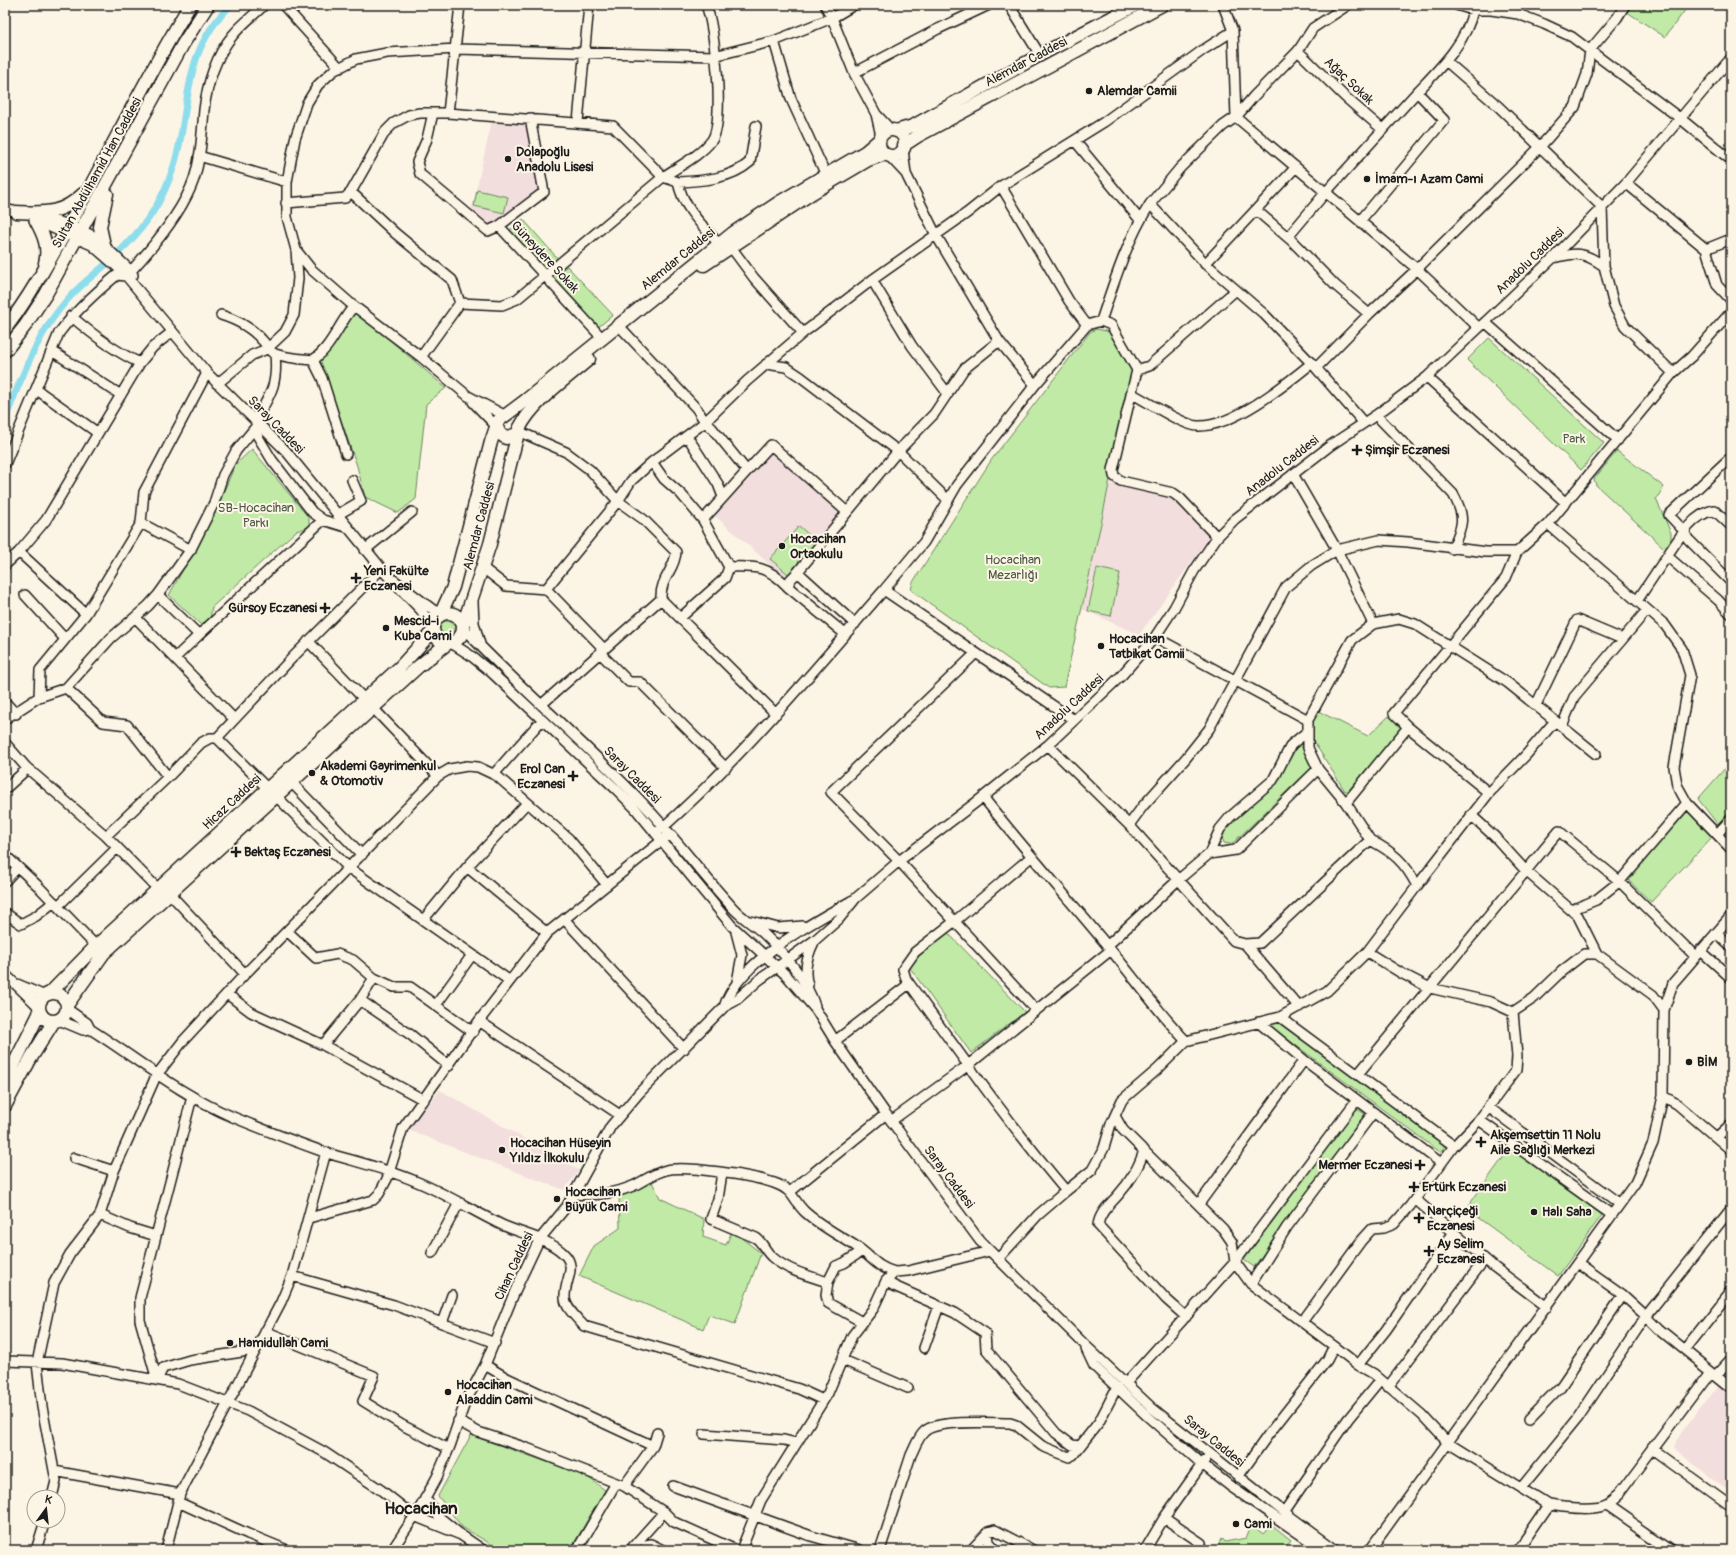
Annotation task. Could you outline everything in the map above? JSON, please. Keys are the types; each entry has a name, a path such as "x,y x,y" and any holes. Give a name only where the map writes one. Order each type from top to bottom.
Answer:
{"main road":[{"name":"Sultan Abdülhamid Han Caddesi","path":"5,329 44,270 91,186 160,56 190,5"},
{"name":"Sultan Abdülhamid Han Caddesi","path":"5,351 38,308 113,174 183,44 208,5"},
{"name":"Alemdar Caddesi","path":"463,626 483,568 500,510 518,431 525,417 536,405 623,330 704,265 772,207 865,152 887,134 913,126 1040,55 1136,5"},
{"name":"Alemdar Caddesi","path":"904,147 918,136 1162,5"},
{"path":"887,134 903,137 904,147 897,155 887,155 880,148 887,134"},
{"name":"Alemdar Caddesi","path":"506,416 602,338 725,246 868,160 887,155"},
{"path":"105,249 101,225 103,207 113,174"},
{"path":"11,210 44,213 58,211 69,205 91,186"},
{"path":"36,221 43,232 47,251 44,270"},
{"path":"506,416 516,418 518,431 506,438 500,434 497,427 498,421 506,416"},
{"name":"Alemdar Caddesi","path":"440,615 453,587 491,442 497,427"},
{"path":"445,613 454,614 461,620 463,626 461,636 449,643 437,638 433,630 434,620 445,613"},
{"name":"Hicaz Caddesi","path":"67,1007 104,953 292,783 369,704 433,630"},
{"name":"Hicaz Caddesi","path":"47,995 96,946 267,788 369,704 449,643"},
{"path":"5,1082 39,1009 42,999 47,995 58,994 62,997 67,1007 63,1017 57,1020 31,1058 5,1106"},
{"path":"39,1009 46,1019 57,1020"}],"street":[{"path":"5,464 37,390 59,333 71,316 89,298 117,275 127,271 183,204 194,179 199,156 210,78 220,54 233,35 264,5"},
{"path":"283,5 340,68"},
{"path":"448,113 460,5"},
{"path":"578,122 584,53 587,42 589,5"},
{"path":"460,303 502,305 517,298 663,177 695,156 711,141 717,131 719,96 706,5"},
{"path":"825,5 832,18 854,74 887,134"},
{"path":"271,351 285,332 294,315 298,278 296,250 287,217 286,203 287,182 295,139 307,103 318,85 340,68 356,59 387,53 456,50 714,56 774,41 832,18 854,5"},
{"path":"854,74 938,29 988,5"},
{"path":"1009,5 1040,55"},
{"path":"1223,5 1233,31 1236,117 1618,440"},
{"path":"1101,322 1114,282 1140,220 1150,204 1180,168 1223,126 1236,117 1254,96 1298,51 1313,28 1348,5"},
{"path":"1456,5 1473,10 1491,10 1518,14 1558,30 1590,50 1682,119 1731,160"},
{"path":"1131,393 1183,422 1196,426 1210,425 1229,420 1314,366 1417,269 1540,147 1575,107 1587,74 1590,50 1618,18 1624,5"},
{"path":"1288,237 1326,192 1446,61 1471,22 1473,10"},
{"path":"546,589 618,501 631,481 652,462 705,422 766,364 803,333 872,280 936,235 1001,186 1075,141 1203,50 1233,31"},
{"path":"774,41 792,99 826,175"},
{"name":"Ağaç Sokak","path":"1298,51 1345,97 1382,130"},
{"name":"Anadolu Caddesi","path":"764,956 810,924 856,898 899,861 1048,745 1121,676 1155,637 1174,608 1194,571 1217,537 1235,519 1293,474 1427,377 1553,258 1626,183 1682,119 1731,58"},
{"path":"1446,61 1499,107 1602,207 1604,266 1614,306 1624,326 1673,374"},
{"path":"1360,221 1444,120 1417,92"},
{"name":"Güneydere Sokak","path":"433,113 427,139 417,162 420,174 488,231 498,226 602,338"},
{"path":"286,203 345,198 351,192 375,148 394,123 409,115 448,113 530,118 613,126 663,177 678,182 694,182 726,176 745,166 750,162 756,126"},
{"path":"498,226 544,192 530,118"},
{"path":"1075,141 1140,220"},
{"path":"904,147 906,174"},
{"path":"887,155 906,174 936,235 999,341 1035,385"},
{"path":"199,156 287,182"},
{"path":"1205,264 1296,167"},
{"path":"678,182 680,195 690,211 725,246 803,333"},
{"path":"1626,183 1706,249 1717,285 1731,300"},
{"path":"1001,186 1069,301 1087,325"},
{"path":"351,192 395,233 452,280 460,303"},
{"path":"1150,204 1205,264 1264,314 1314,366 1363,422"},
{"path":"11,210 36,221 67,229"},
{"path":"11,210 67,229"},
{"path":"1256,210 1288,237 1334,285 1369,314"},
{"name":"Saray Caddesi","path":"67,229 79,234 92,245 105,249 127,271 143,296 172,332 207,373 286,451 365,550 421,610 433,630"},
{"path":"1706,249 1731,239"},
{"path":"296,250 312,269 354,306 421,357 468,396 497,427"},
{"path":"1553,258 1570,254 1589,255 1604,266"},
{"path":"872,280 912,346 948,394"},
{"path":"1137,370 1149,366 1236,290"},
{"path":"421,357 460,303"},
{"path":"313,360 330,344 345,316 354,306"},
{"path":"1489,793 1394,714 1506,578 1517,552 1548,524 1673,374 1692,356 1731,312"},
{"path":"5,719 16,714 39,697 66,688 111,638 158,595 190,550 214,503 223,475 236,451 256,423 273,390 276,371 271,351 264,342 251,329 233,318 221,315"},
{"path":"71,316 106,344 140,363"},
{"path":"656,834 726,768 776,714 884,590 924,542 957,485 1035,385 1087,325 1101,322 1111,325 1137,370 1113,470 1114,476 1121,481 1173,493 1180,498 1217,537"},
{"path":"623,330 697,409 705,422 712,428 747,471"},
{"path":"5,565 19,552 46,520 140,363 153,347 172,332"},
{"path":"788,587 790,580 898,451 934,414 964,369 999,341"},
{"path":"52,351 121,395"},
{"path":"218,384 252,355 271,351 313,360"},
{"path":"313,360 322,378 346,454"},
{"path":"766,364 786,367 801,377 898,451 948,500"},
{"path":"39,697 40,670 86,614 141,523 144,492 207,373"},
{"path":"1427,377 1566,503"},
{"path":"37,390 98,433"},
{"path":"468,396 506,416"},
{"path":"1376,415 1453,494 1462,509 1461,530 1452,549"},
{"path":"256,423 257,435 272,460 312,512 323,520 346,527"},
{"path":"518,431 566,452 590,470 618,501 643,520 676,552 675,560 667,572 660,589 661,599 776,714"},
{"path":"687,436 718,484 724,497"},
{"path":"703,520 771,445 847,512"},
{"path":"1731,457 1669,515 1684,531 1688,539 1731,582"},
{"path":"652,462 664,479 681,494 703,520 729,567 725,578 680,618"},
{"path":"1293,474 1337,550 1373,624"},
{"path":"337,515 361,501 352,480"},
{"path":"1637,601 1684,531 1706,511 1714,510 1729,520"},
{"path":"365,550 412,512"},
{"path":"175,658 323,520"},
{"path":"141,523 190,550"},
{"path":"1548,524 1665,625 1682,649 1690,674 1674,767 1677,785 1687,803 1731,849"},
{"path":"1129,825 1143,806 1186,758 1209,729 1286,586 1311,566 1337,550 1379,540 1408,542 1452,549 1486,552 1517,552"},
{"path":"19,552 86,614"},
{"path":"1667,556 1718,600 1731,614"},
{"path":"729,567 754,567 777,575 788,587 846,634"},
{"path":"483,568 506,586 546,589 629,682 640,682 726,768"},
{"path":"217,738 308,641 383,571"},
{"name":"Saray Caddesi","path":"383,571 440,615"},
{"path":"796,574 801,576 855,624"},
{"path":"884,590 1074,720"},
{"path":"25,595 65,639"},
{"path":"158,595 200,635"},
{"path":"473,598 474,622 481,647"},
{"path":"541,705 661,599"},
{"path":"998,1259 1038,1215 1092,1170 1104,1148 1122,1100 1158,1069 1186,1041 1280,1017 1328,991 1367,952 1489,793 1558,723 1574,697 1647,610"},
{"path":"135,617 234,719"},
{"path":"1418,886 1408,868 1389,850 1370,840 1346,803 1318,769 1308,748 1308,720 1352,640 1373,624 1399,619 1415,624 1508,683 1596,754"},
{"path":"1536,705 1577,620 1622,639"},
{"name":"Saray Caddesi","path":"463,626 481,647 632,792 670,834 692,863 738,914 762,933 788,960 811,994 816,1010"},
{"path":"1155,637 1308,720"},
{"path":"308,641 438,776"},
{"name":"Saray Caddesi","path":"449,643 470,655 616,789 663,841 732,926 787,976 816,1010 835,1041 888,1118 980,1241 1083,1343 1152,1408 1238,1477 1336,1550"},
{"path":"976,653 830,792 899,861 1036,1010"},
{"path":"66,688 103,722 127,725 168,777"},
{"path":"5,702 16,714"},
{"path":"494,774 542,720"},
{"path":"1346,803 1408,727"},
{"path":"791,1191 888,1118 967,1066 1109,948 1178,880 1209,854 1220,829 1230,817 1273,780 1291,745 1308,731"},
{"path":"106,836 168,777 201,743 210,738 217,738 267,788"},
{"path":"5,743 28,769 106,836 158,889"},
{"path":"1048,745 1129,825 1234,941 1245,944 1260,943 1370,840"},
{"path":"54,1489 56,1481 42,1407 37,1363 54,1283 70,1254 100,1215 114,1171 156,1076 183,1041 245,974 438,776 450,769 467,766 478,767 494,774 569,839 608,885"},
{"path":"5,789 28,769"},
{"path":"1209,854 1236,850 1318,769"},
{"path":"292,783 362,854"},
{"path":"277,796 349,868 424,919 510,981"},
{"path":"983,797 1031,857 1109,948 1164,1018 1186,1041"},
{"path":"424,919 467,868 527,803"},
{"path":"1571,910 1596,900 1620,881 1687,803"},
{"path":"1471,815 1495,837 1526,871 1578,916 1596,954 1653,995 1664,1010"},
{"path":"1717,834 1731,819"},
{"path":"1358,1074 1558,831 1620,881 1697,953 1731,978"},
{"path":"309,1218 373,1200 379,1194 387,1179 388,1171 403,1128 449,1066 479,1022 547,934 670,834"},
{"path":"5,913 21,924 36,916 56,904 117,848"},
{"path":"5,855 56,904 96,946"},
{"path":"1031,857 955,921 915,952 907,961 903,969 909,984 967,1066 1066,1191"},
{"path":"5,881 18,867"},
{"path":"467,868 547,934"},
{"path":"170,894 245,974"},
{"name":"Anadolu Caddesi","path":"777,968 815,940 840,919 856,898"},
{"path":"738,914 757,923 778,928 798,928 810,924"},
{"path":"1370,1550 1547,1307 1635,1183 1653,1142 1663,1096 1664,1010 1673,983 1697,953 1731,916"},
{"path":"565,920 684,1049"},
{"path":"732,926 739,941 742,955 737,984"},
{"path":"287,932 316,958 337,954 353,960 374,978 394,987 410,987 473,1032"},
{"path":"1716,933 1731,947"},
{"path":"811,994 805,970 808,956 815,940"},
{"path":"1245,944 1299,1006"},
{"path":"1367,952 1401,974 1430,988 1491,1002 1513,1012"},
{"path":"1513,1012 1534,998 1562,971 1584,954 1596,954"},
{"path":"436,1005 472,955"},
{"name":"Cihan Caddesi","path":"724,1007 728,995 764,956"},
{"name":"Cihan Caddesi","path":"392,1550 425,1498 449,1449 465,1402 485,1365 515,1291 539,1240 567,1206 611,1126 639,1093 724,1007 735,1001 759,980 777,968"},
{"path":"5,974 17,984 47,995"},
{"path":"323,1045 360,1000 374,978"},
{"path":"17,984 19,989 39,1009"},
{"path":"835,1041 909,984"},
{"path":"227,994 251,1012 323,1045 424,1100"},
{"path":"360,1000 411,1035 449,1066"},
{"path":"67,1007 86,1023 90,1029 117,1046 156,1076 192,1097 232,1117 326,1152 416,1181 504,1226 539,1240 563,1253 570,1262 572,1270 565,1296 567,1305 584,1326 798,1389 823,1400"},
{"path":"1302,1322 1361,1241 1372,1230 1384,1228 1394,1224 1415,1199 1440,1163 1479,1120 1516,1070 1517,1056 1513,1012"},
{"path":"1280,1017 1454,1146"},
{"path":"57,1020 83,1030 90,1029"},
{"path":"479,1022 620,1115"},
{"path":"1258,1022 1356,1101 1440,1163"},
{"path":"1199,1204 1304,1060"},
{"path":"1663,1096 1676,1104 1731,1150"},
{"path":"157,1380 140,1320 140,1298 192,1097"},
{"path":"1126,1383 1236,1262 1356,1101"},
{"path":"1488,1107 1620,1204"},
{"path":"1251,1284 1287,1227 1373,1113"},
{"path":"1115,1116 1123,1130 1223,1228 1232,1242 1236,1262 1251,1284 1380,1380 1422,1415 1448,1443 1548,1505 1567,1508 1587,1508 1606,1505 1617,1496 1652,1449 1714,1373 1731,1359"},
{"path":"1479,1120 1612,1215"},
{"path":"1717,1137 1731,1124"},
{"path":"1144,1150 1140,1164 1121,1193 1100,1216 1098,1225 1166,1299 1186,1316"},
{"path":"166,1550 179,1498 292,1276 326,1152"},
{"path":"74,1158 114,1171"},
{"path":"573,1194 591,1196 608,1192 632,1186 666,1170 679,1168 722,1173 774,1183 791,1191 804,1210 826,1228 862,1251 884,1269 895,1272 908,1271 990,1251"},
{"path":"722,1173 718,1199 711,1219 756,1238 762,1243 772,1257 803,1275 828,1282"},
{"path":"1415,1199 1485,1259 1547,1307"},
{"path":"432,1253 459,1203"},
{"path":"1521,1488 1578,1418 1646,1316 1731,1209"},
{"path":"100,1215 130,1228 156,1236"},
{"path":"1358,1365 1386,1330 1454,1232"},
{"path":"862,1251 844,1264 836,1266 828,1282 826,1295 828,1303 862,1322"},
{"path":"1388,1387 1485,1259"},
{"path":"1578,1263 1623,1295 1659,1329 1731,1387"},
{"path":"741,1550 754,1516 837,1375 852,1336 873,1309 886,1281 895,1272"},
{"path":"292,1276 394,1305 495,1342"},
{"path":"886,1281 955,1313 985,1333 986,1349 1056,1433 1072,1445 1080,1446"},
{"path":"1685,1350 1731,1292"},
{"path":"442,1323 452,1295"},
{"path":"1528,1420 1561,1386 1623,1295"},
{"path":"924,1348 939,1306"},
{"path":"265,1331 374,1376 363,1401 402,1425 449,1449"},
{"name":"Saray Caddesi","path":"1083,1343 1094,1366 1202,1464 1230,1486 1323,1550"},
{"path":"1238,1477 1268,1435 1327,1360 1334,1346"},
{"path":"157,1380 163,1368 190,1360 255,1350"},
{"path":"843,1360 908,1388"},
{"path":"5,1361 62,1363 178,1384 248,1411 324,1452 381,1490 414,1516 461,1535"},
{"path":"485,1365 507,1378 654,1446"},
{"path":"1284,1512 1348,1419 1380,1380"},
{"path":"880,1550 911,1455 917,1441 926,1430 946,1423 1010,1423 1016,1425 1042,1446 1062,1456 1069,1457 1099,1422 1117,1387"},
{"path":"458,1421 478,1432 524,1447 620,1485 664,1512 674,1522 736,1550"},
{"path":"578,1550 620,1485 654,1446 657,1433"},
{"path":"704,1434 784,1440 796,1443"},
{"path":"1652,1449 1731,1506"},
{"path":"1145,1550 1164,1518 1209,1454"},
{"path":"54,1471 179,1498 248,1534 287,1550"},
{"path":"673,1486 811,1536 860,1550"},
{"path":"425,1498 439,1517 461,1535 483,1550"},
{"path":"1517,1550 1548,1505"},
{"path":"1606,1505 1671,1550"},
{"path":"643,1545 664,1512"},
{"path":"1164,1518 1200,1543 1198,1550"},
{"path":"36,1550 43,1529"},
{"path":"970,1550 988,1532 995,1530 1033,1550"},
{"path":"988,1532 989,1542 996,1550"},
{"path":"630,1550 643,1545 652,1544 663,1550"}],"shaded area":[{"name":"Dolapoğlu Anadolu Lisesi","path":"492,121 520,123 526,126 539,190 492,226 487,225 471,212"},
{"name":"Hocacihan Ortaokulu","path":"771,450 844,513 786,579 713,514"},
{"path":"1109,483 1174,498 1211,535 1139,635 1082,609"},
{"name":"Hocacihan Hüseyin Yıldız İlkokulu","path":"440,1090 579,1170 564,1190 408,1130"},
{"path":"1721,1381 1731,1390 1731,1493 1675,1449 1673,1445"}],"green space":[{"path":"1632,5 1689,5 1665,37 1627,12"},
{"path":"477,190 508,197 504,213 474,206"},
{"path":"523,219 558,259 544,271 509,231"},
{"path":"567,266 613,315 597,328 551,278"},
{"path":"356,311 446,388 426,404 416,499 398,513 365,497 357,466 320,360"},
{"name":"Hocacihan Mezarlığı","path":"1096,329 1111,332 1132,369 1102,519 1064,687 1049,688 911,590 913,582 992,459 1090,332"},
{"name":"Park","path":"1489,338 1604,443 1581,470 1467,360"},
{"name":"SB-Hocacihan Parkı","path":"252,449 309,518 309,527 296,531 212,607 210,619 202,626 169,595 216,510 235,465"},
{"path":"1617,451 1664,487 1656,499 1671,533 1671,543 1663,547 1596,485 1594,479"},
{"path":"799,526 817,542 788,574 770,559"},
{"path":"1097,568 1120,573 1111,616 1088,611"},
{"path":"444,621 450,621 455,626 453,635 450,637 444,637 439,632 439,626"},
{"path":"1318,711 1368,736 1390,715 1401,727 1348,791 1345,791 1312,739 1311,722"},
{"path":"1299,743 1313,765 1311,768 1234,842 1230,844 1224,843 1222,837 1227,828 1277,781"},
{"path":"1731,752 1731,815 1719,826 1698,799 1726,767"},
{"path":"1688,811 1713,836 1651,902 1627,879"},
{"path":"947,932 1025,1012 971,1053 910,968 911,963"},
{"path":"1276,1021 1445,1146 1440,1152 1267,1024"},
{"path":"1356,1108 1365,1114 1254,1267 1244,1260"},
{"name":"Halı Saha","path":"1510,1148 1602,1215 1558,1276 1466,1209"},
{"path":"652,1182 660,1198 704,1219 703,1237 726,1245 732,1231 761,1253 735,1324 709,1315 703,1329 579,1276 594,1246 620,1228 619,1194"},
{"path":"471,1435 586,1476 605,1490 570,1550 501,1550 462,1527 438,1496"},
{"path":"1272,1525 1291,1540 1284,1550 1224,1550 1218,1546 1222,1538 1225,1542 1246,1538 1251,1526 1264,1534"}],"waterway":[{"path":"5,419 31,356 47,326 74,293 113,258 132,238 151,215 161,198 174,164 193,70 201,48 213,26 231,5"}],"place":[{"name":"Alemdar Camii","path":"1089,91"},
{"name":"Dolapoğlu Anadolu Lisesi","path":"508,159"},
{"name":"İmam-ı Azam Cami","path":"1367,179"},
{"name":"Şimşir Eczanesi","path":"1357,450"},
{"name":"Hocacihan Ortaokulu","path":"782,546"},
{"name":"Yeni Fakülte Eczanesi","path":"356,578"},
{"name":"Gürsoy Eczanesi","path":"325,608"},
{"name":"Mescid-i Kuba Cami","path":"386,628"},
{"name":"Hocacihan Tatbikat Camii","path":"1101,646"},
{"name":"Akademi Gayrimenkul & Otomotiv","path":"312,773"},
{"name":"Erol Can Eczanesi","path":"573,776"},
{"name":"Bektaş Eczanesi","path":"236,852"},
{"name":"BİM","path":"1689,1062"},
{"name":"Akşemsettin 11 Nolu Aile Sağlığı Merkezi","path":"1481,1142"},
{"name":"Hocacihan Hüseyin Yıldız İlkokulu","path":"502,1150"},
{"name":"Mermer Eczanesi","path":"1420,1165"},
{"name":"Ertürk Eczanesi","path":"1414,1187"},
{"name":"Hocacihan Büyük Cami","path":"557,1199"},
{"name":"Halı Saha","path":"1534,1212"},
{"name":"Narçiçeği Eczanesi","path":"1419,1218"},
{"name":"Ay Selim Eczanesi","path":"1429,1251"},
{"name":"Hamidullah Cami","path":"230,1343"},
{"name":"Hocacihan Alaaddin Cami","path":"448,1392"},
{"name":"Cami","path":"1236,1524"}],"district":[{"name":"Hocacihan","path":"421,1508"}]}
